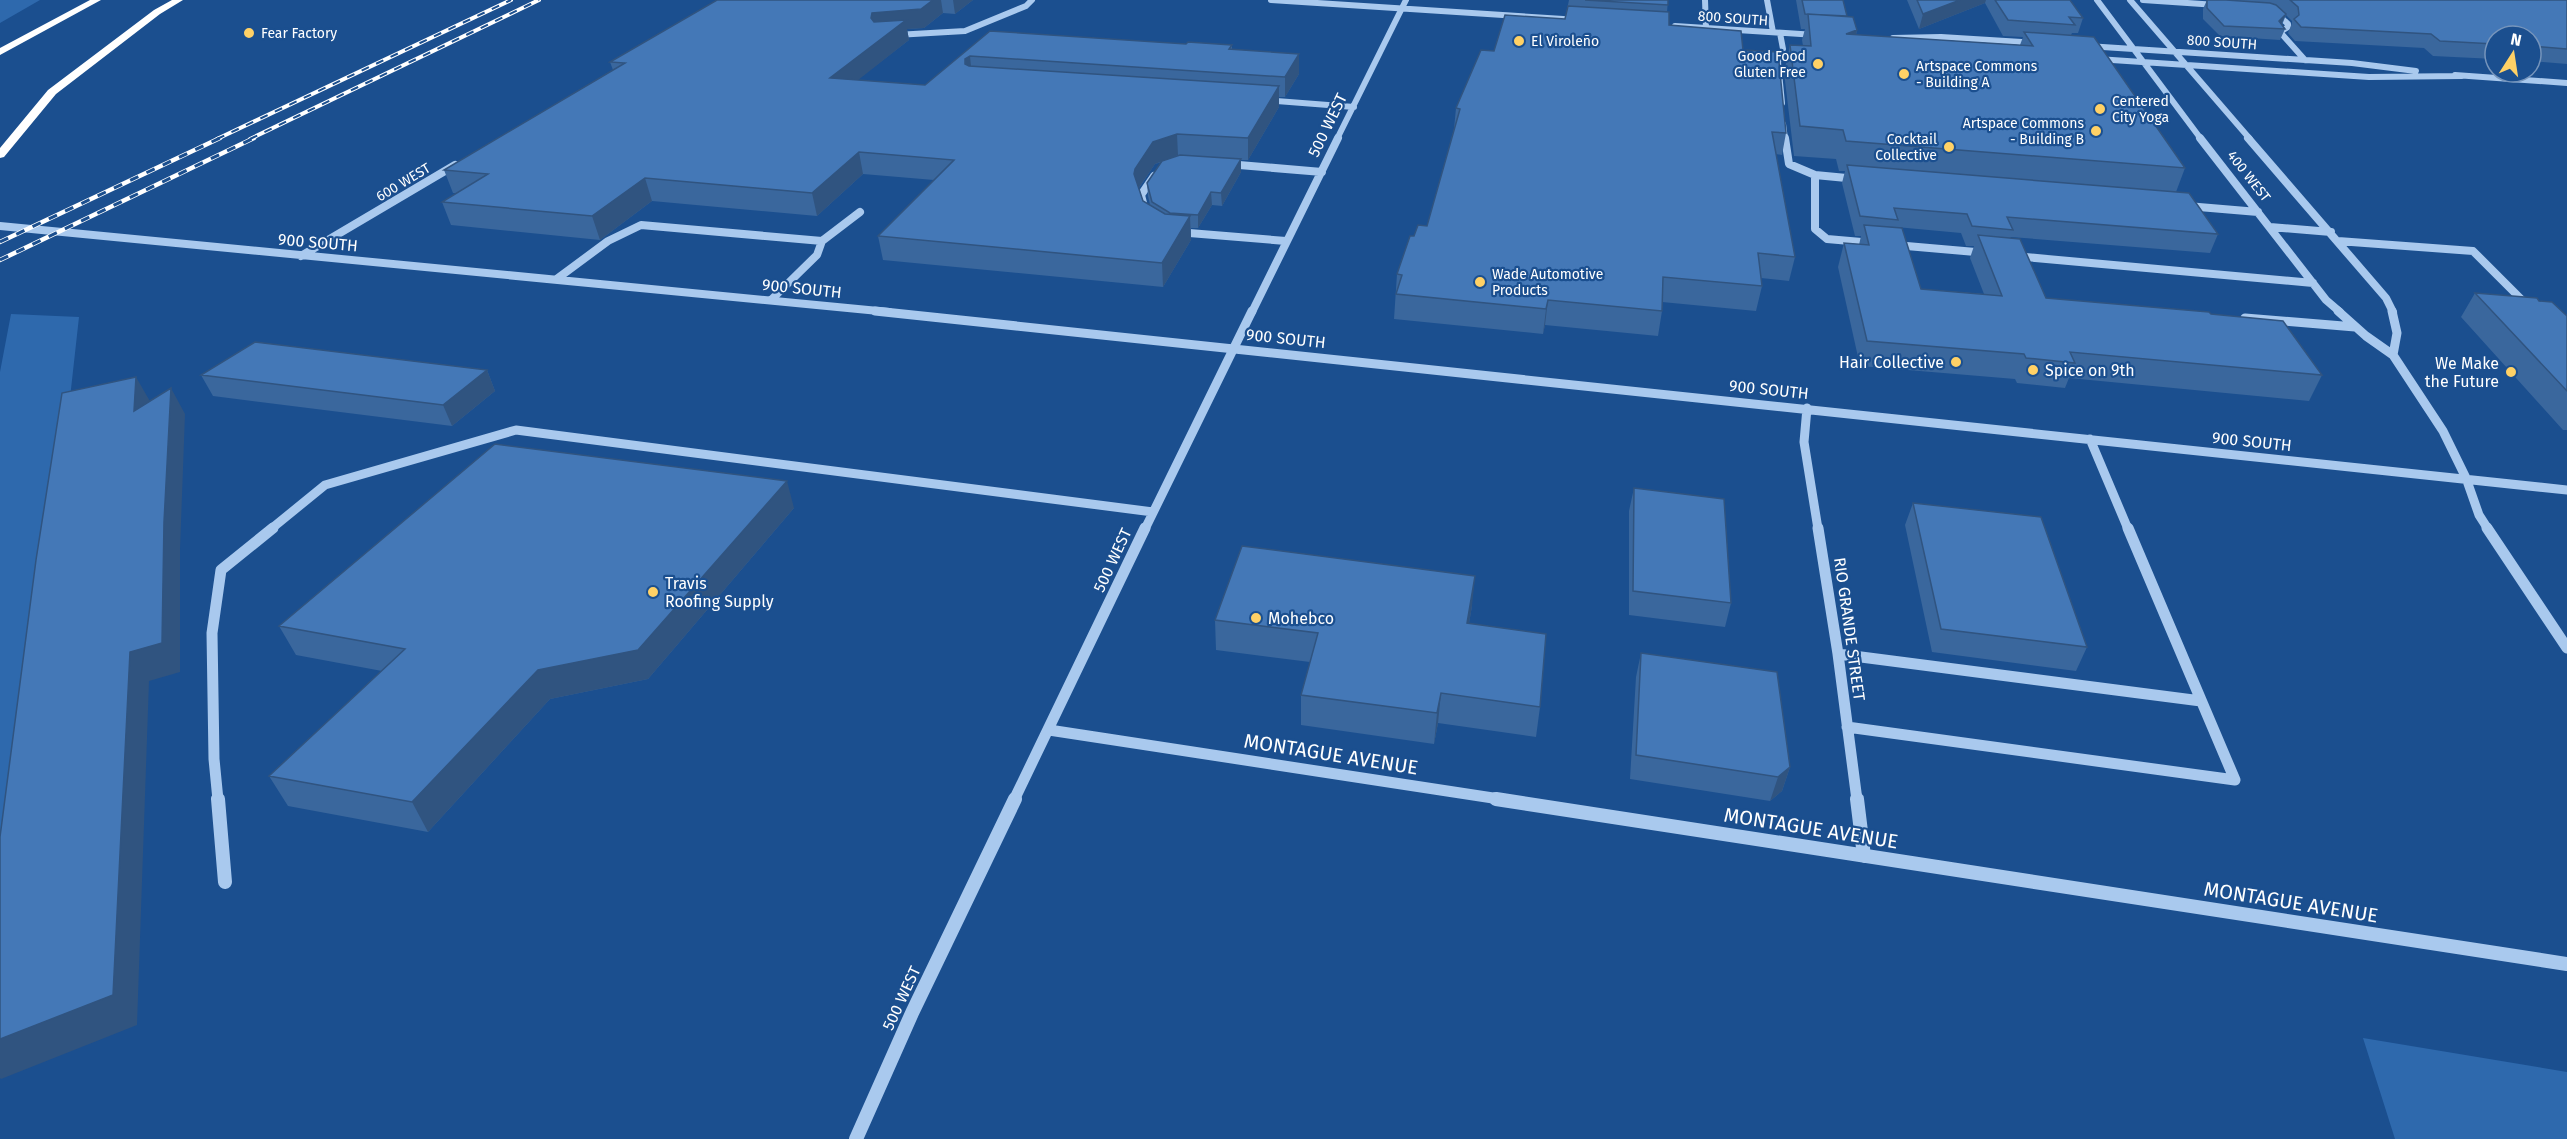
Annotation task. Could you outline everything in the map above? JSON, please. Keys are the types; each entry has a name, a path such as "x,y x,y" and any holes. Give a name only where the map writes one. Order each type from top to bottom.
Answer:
{"highway":[{"path":"0,52 97,0"},
{"path":"0,155 51,92 158,12 178,0"}],"street":[{"path":"890,36 965,31 1026,6 1032,0"},
{"path":"1270,0 1589,21"},
{"name":"500 WEST","path":"856,1139 912,1013 1153,512 1406,0"},
{"path":"1705,0 1706,28"},
{"path":"1767,0 1783,50 1778,62 1789,164 1815,175 1863,179"},
{"name":"400 WEST","path":"2097,0 2132,49 2326,300 2355,327 2393,355 2443,431 2466,478 2479,515 2567,648"},
{"name":"400 WEST","path":"2130,0 2386,298 2398,327 2398,341 2393,355"},
{"path":"2143,0 2222,5"},
{"path":"2267,8 2288,24 2288,27 2280,32 2306,60"},
{"name":"800 SOUTH","path":"1671,26 1826,36"},
{"path":"1916,45 1883,39 1941,37 2048,43"},
{"name":"800 SOUTH","path":"2083,46 2306,60 2462,76 2567,83"},
{"name":"800 SOUTH","path":"2092,59 2369,76 2462,76"},
{"path":"1259,100 1354,107"},
{"name":"600 WEST","path":"301,256 458,164"},
{"path":"1223,164 1322,172"},
{"path":"1148,219 1141,195 1159,168"},
{"path":"1815,175 1815,229 1827,238 2313,283"},
{"path":"2172,205 2259,212"},
{"path":"771,300 817,255 822,241 845,226 860,212"},
{"path":"558,278 615,236 641,225 822,241"},
{"name":"900 SOUTH","path":"0,226 301,256 558,278 2567,490"},
{"path":"2270,227 2331,232"},
{"path":"1169,232 1286,241"},
{"path":"2338,241 2473,251 2536,315"},
{"path":"2240,317 2355,327"},
{"name":"RIO GRANDE STREET","path":"1807,408 1803,442 1839,654 1864,856"},
{"path":"225,882 214,759 212,633 220,570 326,485 516,429 1153,512"},
{"path":"1847,727 2235,780 2090,439"},
{"path":"1839,654 2201,701"},
{"name":"MONTAGUE AVENUE","path":"1049,730 2567,964"}],"shaded area":[{"path":"0,0 40,0 0,23"},
{"path":"11,314 79,317 0,1028 0,372"},
{"path":"2363,1038 2567,1072 2567,1139 2395,1139"}],"building":[{"path":"717,0 933,0 921,9 872,13 871,18 874,22 906,20 830,78 925,85 990,31 1232,45 1229,49 1299,54 1285,77 970,56 965,59 965,64 969,66 1279,86 1248,138 1177,134 1153,142 1135,169 1134,174 1143,201 1165,214 1190,216 1162,263 878,236 954,160 859,152 812,193 645,178 592,216 442,202 488,174 444,170 625,63 610,62"},
{"path":"1585,0 1668,0 1668,5"},
{"path":"1802,0 1843,0 1847,16 1805,14"},
{"path":"1917,0 1960,0 1923,14"},
{"path":"1995,0 2070,0 2083,18 2069,17 2075,25 2008,20"},
{"path":"2207,0 2276,5 2286,14 2279,21 2285,29 2224,26 2207,8"},
{"path":"2290,0 2567,0 2567,49 2543,47 2543,24 2483,24 2483,43 2440,41 2431,34 2301,27 2294,19 2299,15 2298,7"},
{"path":"1568,6 1669,12 1669,25 1741,31 1743,50 1778,52 1786,133 1772,132 1795,257 1758,253 1762,286 1663,277 1662,311 1548,300 1546,309 1396,294 1402,275 1397,274 1410,236 1414,236 1418,225 1427,226 1460,109 1456,108 1481,50 1494,51 1505,15 1565,19"},
{"path":"1808,14 1853,17 1857,30 1846,34 2033,46 2024,32 2094,37 2185,168 1846,141 1843,130 1800,126 1790,45 1811,46"},
{"path":"1180,155 1241,159 1221,193 1211,192 1198,215 1170,213 1152,202 1147,183 1162,161"},
{"path":"1847,165 2189,193 2218,234 2007,217 2013,230 1972,226 1967,214 1894,208 1898,220 1860,216"},
{"path":"1864,225 1902,228 1921,289 2002,296 1978,235 2020,239 2046,298 2209,312 2283,321 2322,375 2070,352 2075,363 2026,358 2024,354 1867,341 1844,243 1869,245"},
{"path":"2475,293 2537,298 2539,301 2552,302 2567,316 2567,391"},
{"path":"255,342 487,370 443,405 201,375"},
{"path":"136,377 134,411 171,388 164,522 162,643 130,652 113,995 0,1039 0,837 36,560 62,393"},
{"path":"495,444 787,481 638,650 538,670 412,802 269,776 405,649 279,626"},
{"path":"1634,488 1724,499 1731,603 1633,591"},
{"path":"1913,503 2041,517 2087,647 1941,629"},
{"path":"1242,546 1475,576 1467,623 1546,634 1540,707 1441,693 1437,713 1301,695 1318,633 1215,620"},
{"path":"1641,653 1777,672 1790,767 1778,777 1636,755"}],"railway":[{"path":"217,139 511,0"},
{"path":"250,139 539,0"},
{"path":"0,242 220,138"},
{"path":"0,260 254,138"}],"place":[{"name":"Fear Factory","path":"249,33"},
{"name":"El Viroleño","path":"1519,41"},
{"name":"Good Food Gluten Free","path":"1818,64"},
{"name":"Artspace Commons - Building A","path":"1904,74"},
{"name":"Centered City Yoga","path":"2100,109"},
{"name":"Artspace Commons - Building B","path":"2096,131"},
{"name":"Cocktail Collective","path":"1949,147"},
{"name":"Wade Automotive Products","path":"1480,282"},
{"name":"Hair Collective","path":"1956,362"},
{"name":"Spice on 9th","path":"2033,370"},
{"name":"We Make the Future","path":"2511,372"},
{"name":"Travis Roofing Supply","path":"653,592"},
{"name":"Mohebco","path":"1256,618"}]}
